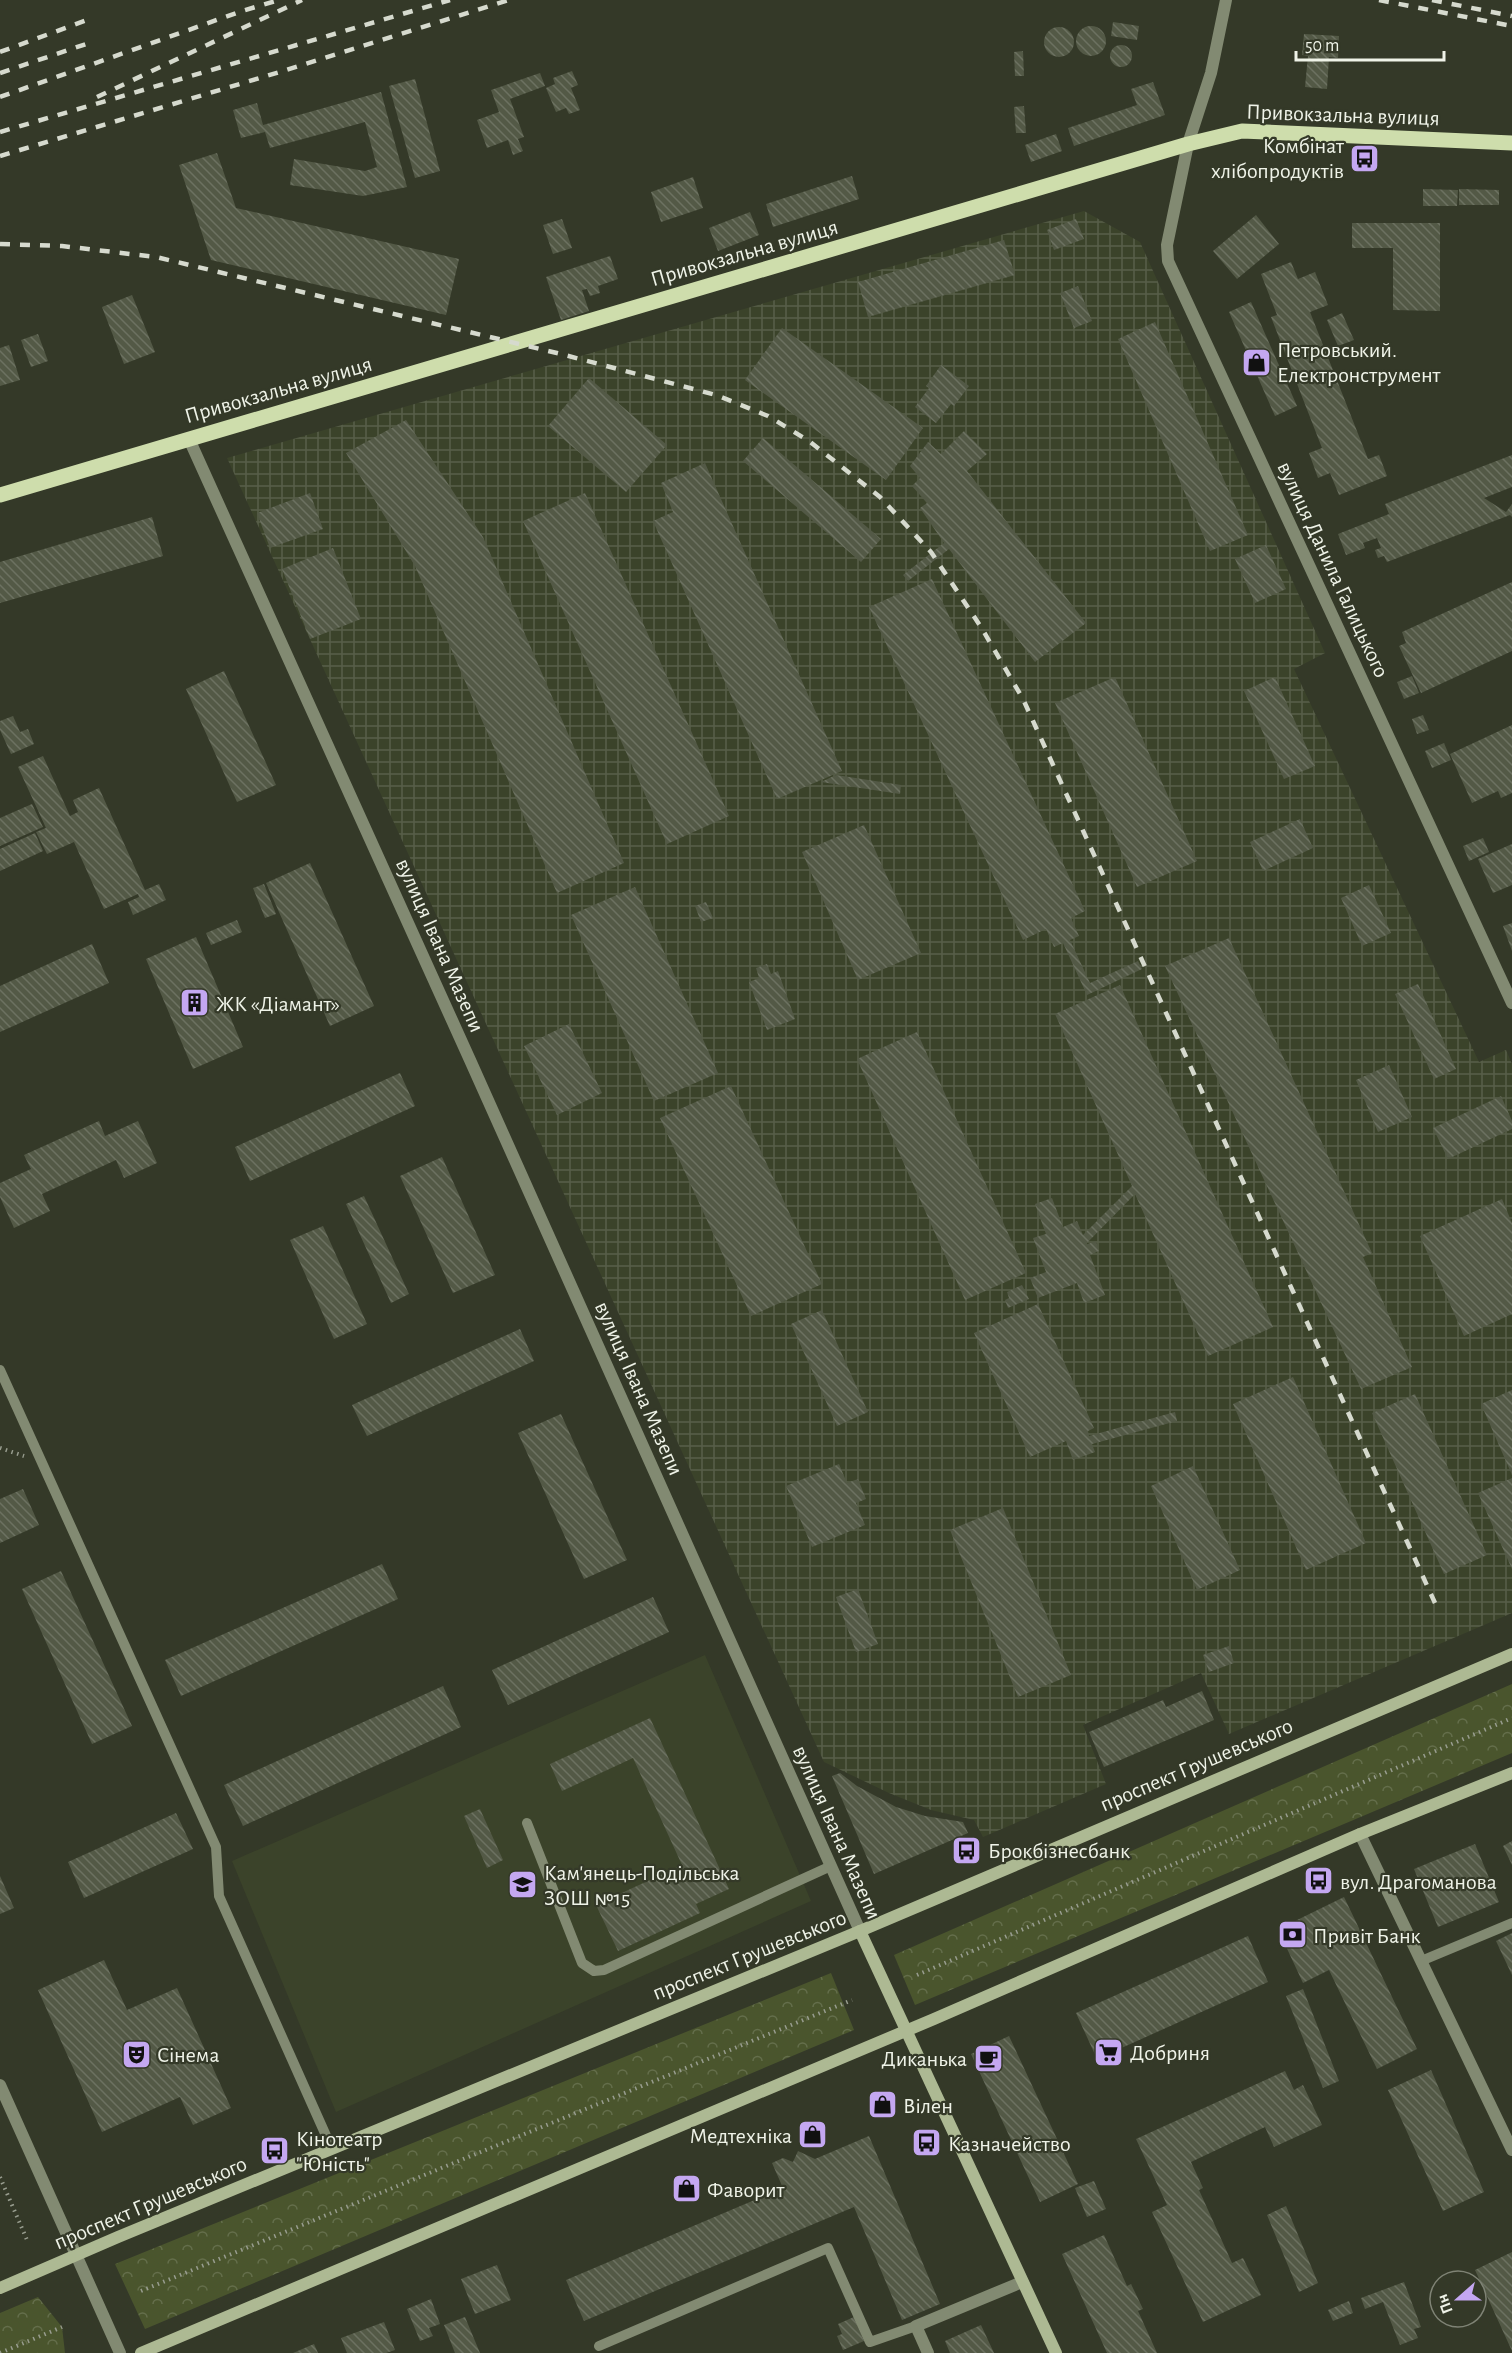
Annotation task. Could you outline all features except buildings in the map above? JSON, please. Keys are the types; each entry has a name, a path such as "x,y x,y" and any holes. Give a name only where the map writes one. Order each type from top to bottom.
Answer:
{"main road":[{"name":"Привокзальна вулиця","path":"0,495 1188,144 1242,131 1512,142"},
{"name":"проспект Грушевського","path":"0,2288 860,1931 1512,1654"},
{"path":"141,2353 905,2031 1360,1834 1512,1773"},
{"name":"вулиця Івана Мазепи","path":"860,1931 1056,2353"}],"street":[{"name":"вулиця Данила Галицького","path":"1226,0 1211,73 1188,144 1167,245 1168,261 1512,1003"},
{"name":"вулиця Івана Мазепи","path":"189,439 475,1070 860,1931"},
{"path":"1360,1834 1512,2150"},
{"path":"0,2085 120,2353"},
{"path":"928,2353 916,2326 1022,2282"}],"lane":[{"path":"0,1370 216,1847 219,1896 332,2149"},
{"path":"527,1823 582,1963 594,1971 604,1970 831,1866"},
{"path":"1422,1961 1512,1923"},
{"path":"599,2346 828,2248 870,2342 916,2326"}],"path":[{"path":"917,1975 1512,1718"},
{"path":"141,2291 852,2000"},
{"path":"0,2177 27,2240"},
{"path":"0,2353 62,2327"}],"shaded area":[{"path":"1084,211 1140,242 1325,653 1294,669 1479,1062 1506,1050 1512,1064 1512,1613 1229,1734 1201,1673 1083,1725 1106,1784 983,1837 974,1820 931,1810 824,1762 227,458"},
{"name":"Кам'янець-Подільська ЗОШ №15","path":"705,1655 811,1901 336,2112 232,1861"}],"green space":[{"path":"1512,1684 1512,1753 915,2005 894,1955"},
{"path":"831,1973 854,2030 145,2329 115,2264"},
{"path":"38,2297 62,2327 65,2353 0,2353 0,2313"}],"railway":[{"path":"0,97 279,0"},
{"path":"97,97 302,0"},
{"path":"0,132 450,0"},
{"path":"0,156 509,0"},
{"path":"1379,0 1512,26"},
{"path":"1432,0 1512,16"},
{"path":"0,52 87,20"},
{"path":"0,73 92,42"},
{"path":"0,244 62,246 156,257 561,354 716,395 768,416 809,441 880,497 931,552 981,627 1023,699 1435,1603"}],"place":[{"name":"Комбінат хлібопродуктів","path":"1365,158"},
{"name":"Петровський. Електронструмент","path":"1256,362"},
{"name":"ЖК «Діамант»","path":"195,1003"},
{"name":"Брокбізнесбанк","path":"967,1850"},
{"name":"вул. Драгоманова","path":"1319,1881"},
{"name":"Кам'янець-Подільська ЗОШ №15","path":"523,1885"},
{"name":"Привіт Банк","path":"1292,1935"},
{"name":"Добриня","path":"1109,2052"},
{"name":"Сінема","path":"136,2054"},
{"name":"Диканька","path":"988,2058"},
{"name":"Вiлен","path":"882,2105"},
{"name":"Медтехніка","path":"813,2135"},
{"name":"Казначейство","path":"927,2143"},
{"name":"Кінотеатр \"Юність\"","path":"275,2151"},
{"name":"Фаворит","path":"686,2189"}]}
